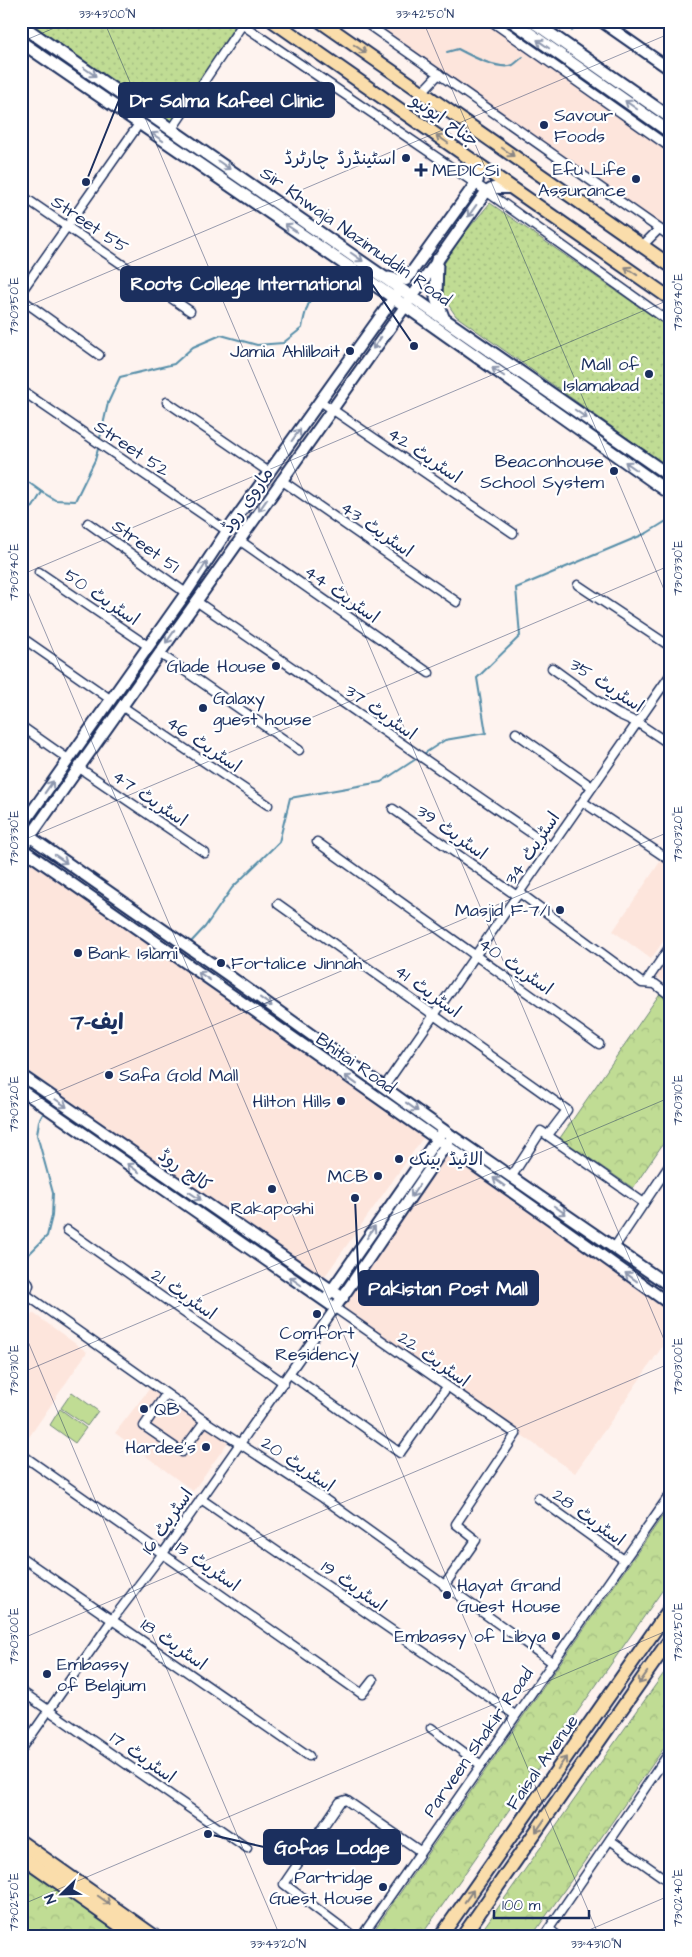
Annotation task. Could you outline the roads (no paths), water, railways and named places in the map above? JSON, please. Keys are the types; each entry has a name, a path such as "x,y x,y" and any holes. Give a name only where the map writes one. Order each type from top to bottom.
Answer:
{"main road":[{"name":"جناح ایونیو","path":"273,21 671,299"},
{"name":"جناح ایونیو","path":"320,21 671,266"},
{"path":"512,21 528,26 671,118"},
{"name":"Sir Khwaja Nazimuddin Road","path":"21,25 401,287 671,477"},
{"name":"Sir Khwaja Nazimuddin Road","path":"21,42 394,298 671,494"},
{"path":"54,65 61,52"},
{"path":"566,52 671,133"},
{"path":"437,260 436,298 443,317"},
{"path":"383,275 398,280 410,275"},
{"name":"Faisal Avenue","path":"441,1936 671,1608"},
{"name":"Faisal Avenue","path":"463,1936 671,1638"},
{"path":"21,1842 154,1936"},
{"path":"21,1856 135,1936"}],"street":[{"path":"363,21 671,236"},
{"path":"490,21 671,148"},
{"path":"601,21 667,68 671,54"},
{"path":"172,129 239,23 476,184 671,323"},
{"path":"422,92 439,74"},
{"path":"21,292 139,124"},
{"path":"465,155 479,173 476,184"},
{"name":"ماروی روڈ","path":"21,827 186,593 227,531 476,184"},
{"path":"486,192 493,188 510,188"},
{"name":"ماروی روڈ","path":"22,848 78,767 123,708 159,653 404,305 486,192"},
{"name":"Street 55","path":"21,195 190,311"},
{"path":"642,246 659,228"},
{"path":"21,299 99,355"},
{"name":"Street 52","path":"21,390 227,531"},
{"name":"اسٹریٹ 42","path":"320,401 513,533"},
{"path":"167,402 281,480"},
{"name":"اسٹریٹ 43","path":"281,480 457,602"},
{"name":"Street 51","path":"88,523 186,593"},
{"path":"227,531 239,540"},
{"name":"اسٹریٹ 44","path":"239,540 429,673"},
{"name":"اسٹریٹ 50","path":"39,572 148,646"},
{"path":"578,585 671,647"},
{"path":"186,593 196,601"},
{"name":"اسٹریٹ 37","path":"196,601 550,846"},
{"path":"21,637 123,708"},
{"path":"148,646 300,750"},
{"name":"اسٹریٹ 35","path":"552,668 596,700 618,714 638,723 671,745"},
{"name":"اسٹریٹ 34","path":"384,1087 671,674"},
{"name":"اسٹریٹ 46","path":"123,708 268,805"},
{"path":"21,726 78,767"},
{"path":"516,733 592,787"},
{"name":"اسٹریٹ 47","path":"78,767 205,854"},
{"path":"582,802 671,860"},
{"name":"اسٹریٹ 39","path":"393,809 642,983 655,984 671,996"},
{"name":"Bhitai Road","path":"21,831 228,975 384,1087 445,1137 671,1305"},
{"name":"اسٹریٹ 40","path":"317,842 600,1044"},
{"name":"Bhitai Road","path":"22,848 376,1098 512,1176 671,1287"},
{"name":"اسٹریٹ 41","path":"278,904 567,1110 548,1135"},
{"path":"646,982 671,945"},
{"path":"220,987 228,975"},
{"name":"کالج روڈ","path":"21,1075 343,1298"},
{"path":"376,1098 384,1087"},
{"name":"کالج روڈ","path":"21,1090 335,1308"},
{"path":"512,1176 541,1131 644,1203"},
{"path":"324,1301 445,1137"},
{"path":"335,1308 445,1137"},
{"path":"614,1248 671,1164"},
{"name":"اسٹریٹ 21","path":"66,1230 284,1382"},
{"name":"اسٹریٹ 20","path":"21,1281 27,1281 29,1285 24,1293 205,1421 323,1498 552,1662"},
{"name":"اسٹریٹ 16","path":"21,1750 112,1620 164,1552 335,1308"},
{"name":"اسٹریٹ 22","path":"335,1308 516,1434 456,1524 476,1538 476,1542 444,1586"},
{"path":"290,1374 400,1453 447,1387"},
{"path":"166,1394 144,1426 182,1452 205,1421"},
{"name":"اسٹریٹ 13","path":"21,1454 164,1552 362,1694 372,1680"},
{"name":"Parveen Shakir Road","path":"362,1936 671,1493"},
{"name":"اسٹریٹ 28","path":"538,1498 624,1560"},
{"name":"اسٹریٹ 19","path":"201,1499 515,1716"},
{"name":"اسٹریٹ 18","path":"21,1557 309,1756"},
{"name":"اسٹریٹ 17","path":"21,1691 246,1848"},
{"path":"431,1728 481,1765"},
{"path":"558,1936 546,1932 669,1755"},
{"path":"353,1936 284,1884 343,1800 420,1852"},
{"path":"610,1840 671,1883"}],"waterway":[{"path":"572,31 579,22"},
{"path":"447,52 458,49 485,62 500,66 513,65 523,57"},
{"path":"100,438 108,403 120,377 174,364 193,347 221,335 257,345 283,343 302,328 311,299 322,291 351,283"},
{"path":"21,514 33,507 42,492 55,500 75,501 95,460 98,449"},
{"path":"21,477 42,492"},
{"path":"422,755 445,740 486,733 477,678 520,636 516,588 647,533 668,520 671,521"},
{"path":"191,942 205,927 232,888 279,842 290,798 381,782 416,759"},
{"path":"21,1262 47,1236 52,1216 53,1193 37,1135 39,1121 43,1114"}],"place":[{"name":"Savour Foods","path":"544,125"},
{"name":"اسٹینڈرڈ چارٹرڈ","path":"406,158"},
{"name":"MEDICSi","path":"421,170"},
{"name":"Efu Life Assurance","path":"636,179"},
{"name":"Dr Salma Kafeel Clinic","path":"86,182"},
{"name":"Roots College International","path":"414,346"},
{"name":"Jamia Ahlilbait","path":"350,351"},
{"name":"Mall of Islamabad","path":"649,374"},
{"name":"Beaconhouse School System","path":"614,471"},
{"name":"Glade House","path":"276,666"},
{"name":"Galaxy guest house","path":"203,708"},
{"name":"Masjid F-7/1","path":"560,910"},
{"name":"Bank Islami","path":"78,953"},
{"name":"Fortalice Jinnah","path":"221,963"},
{"name":"Safa Gold Mall","path":"109,1075"},
{"name":"Hilton Hills","path":"341,1101"},
{"name":"الائیڈ بینک","path":"399,1159"},
{"name":"MCB","path":"378,1176"},
{"name":"Rakaposhi","path":"272,1189"},
{"name":"Pakistan Post Mall","path":"355,1198"},
{"name":"Comfort Residency","path":"317,1314"},
{"name":"QB","path":"144,1409"},
{"name":"Hardee's","path":"206,1447"},
{"name":"Hayat Grand Guest House","path":"447,1595"},
{"name":"Embassy of Libya","path":"556,1636"},
{"name":"Embassy of Belgium","path":"47,1674"},
{"name":"Gofas Lodge","path":"208,1834"},
{"name":"Partridge Guest House","path":"383,1887"}],"district":[{"name":"ایف-7","path":"97,1021"}]}
